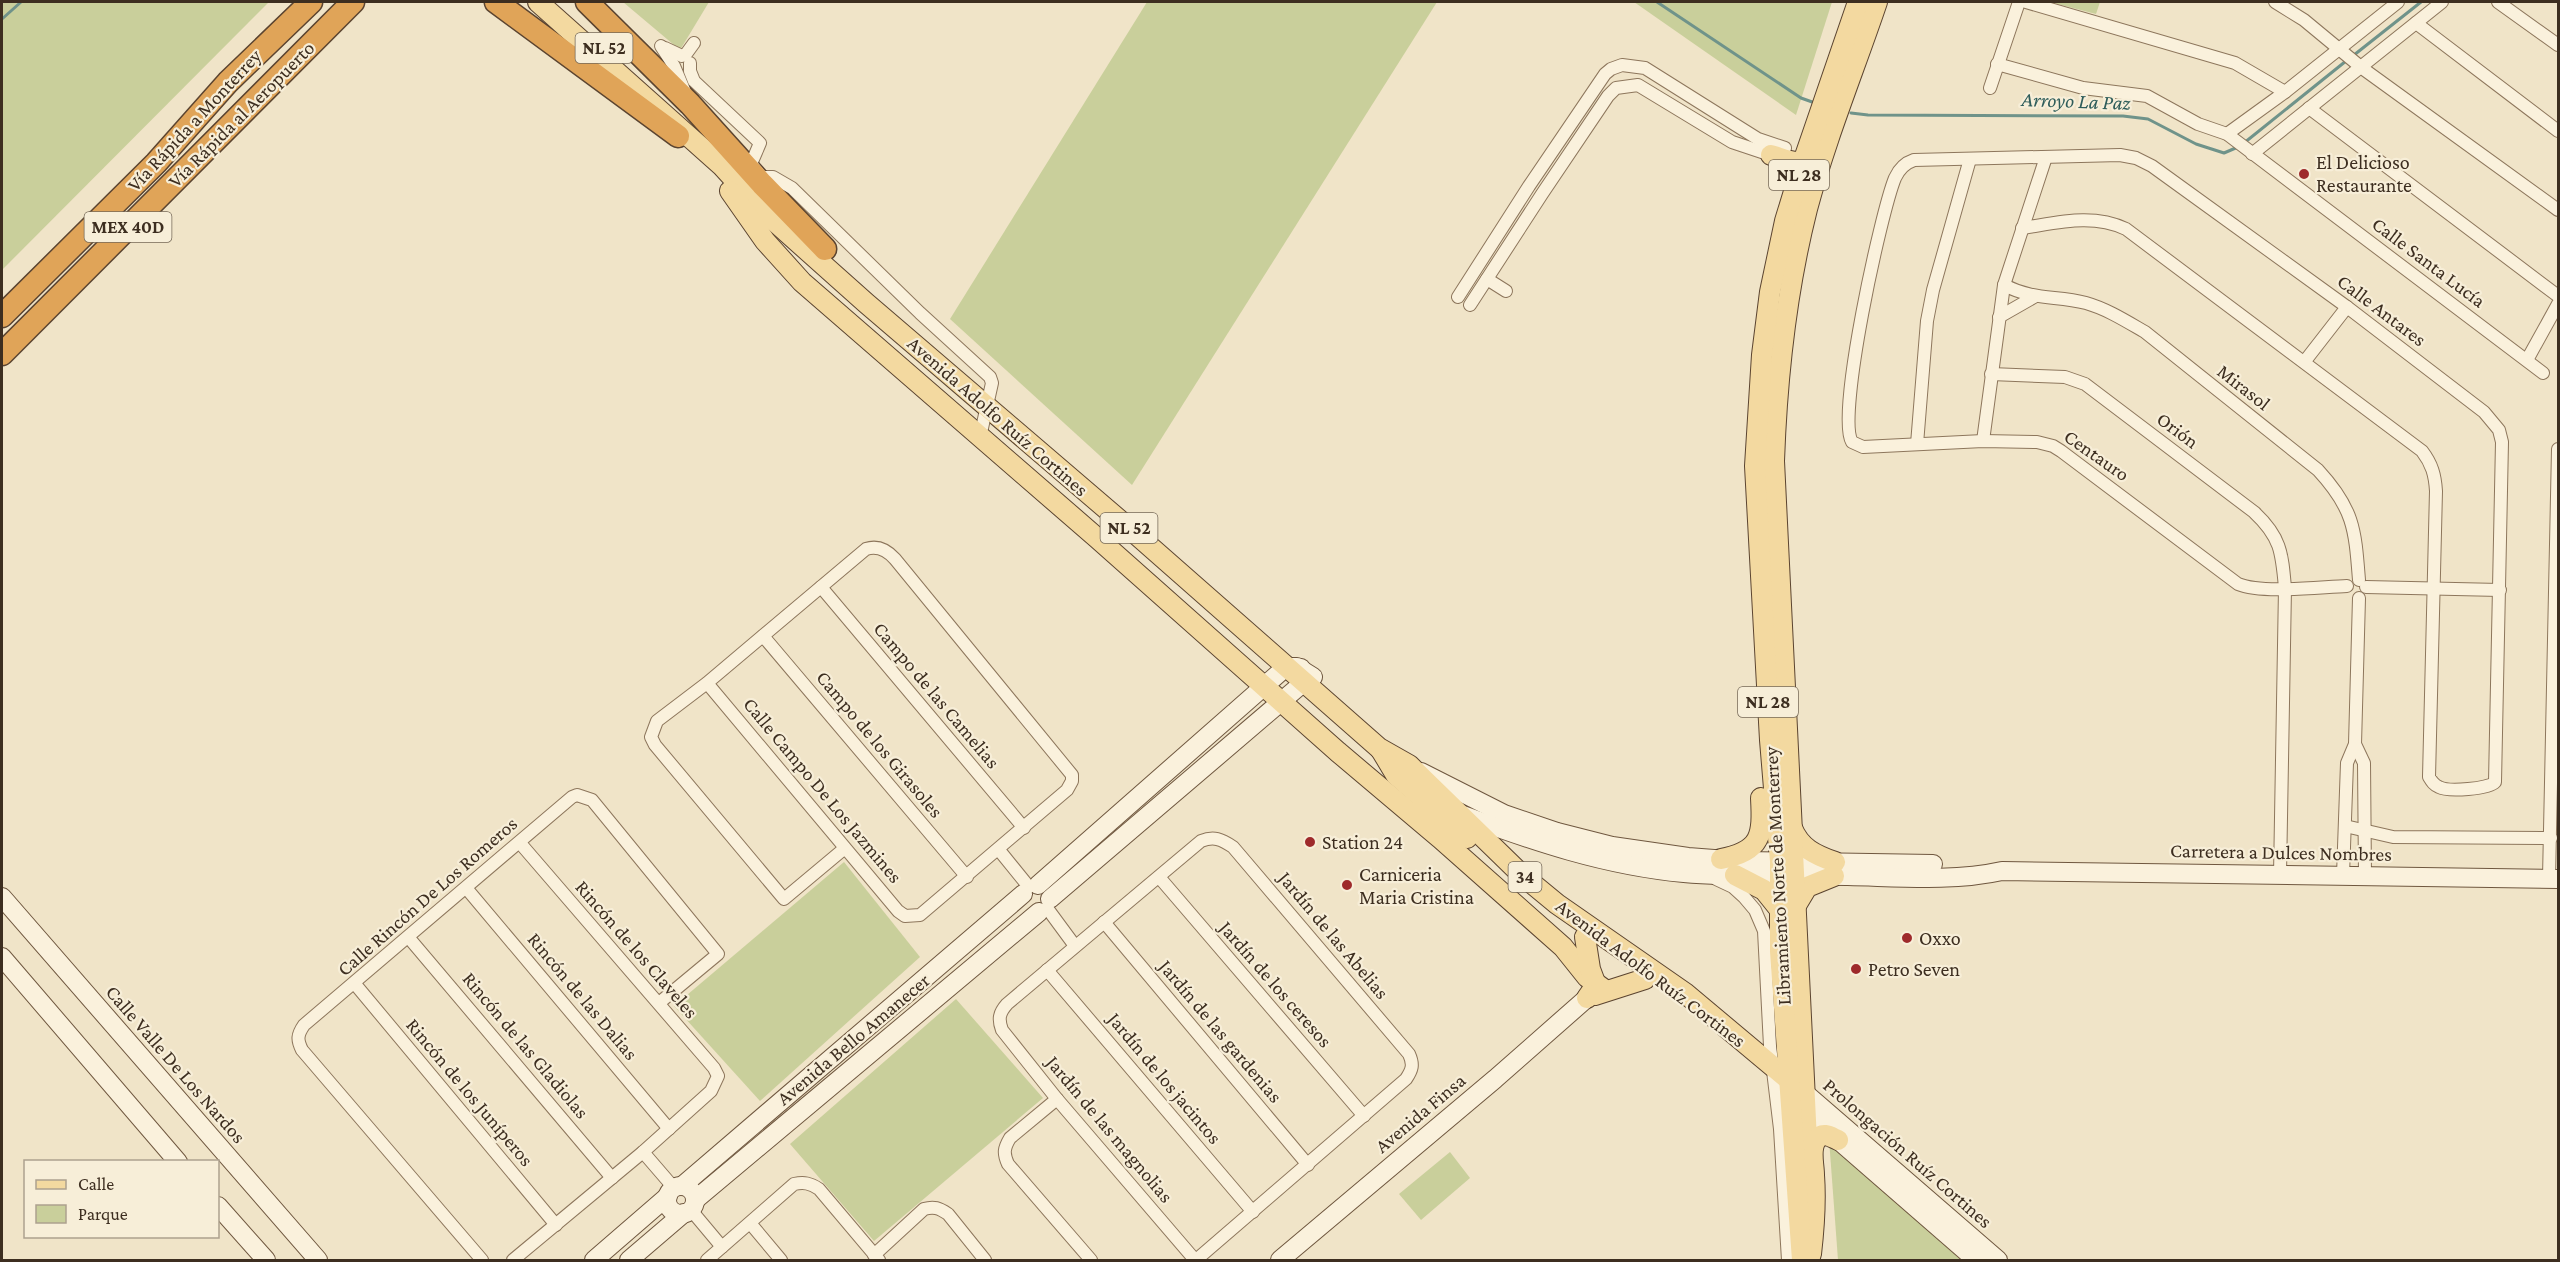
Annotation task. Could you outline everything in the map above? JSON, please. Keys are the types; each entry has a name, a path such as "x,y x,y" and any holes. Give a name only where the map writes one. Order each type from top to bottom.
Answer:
{"highway":[{"path":"252,59 288,2"},
{"name":"Vía Rápida a Monterrey","path":"2,316 156,163 252,59 311,2"},
{"name":"Vía Rápida al Aeropuerto","path":"2,354 353,2"},
{"path":"496,2 678,136"},
{"path":"587,2 690,104 762,184 825,249"}],"main road":[{"name":"Avenida Adolfo Ruíz Cortines","path":"538,2 722,166 764,212 987,401 1138,536 1302,672 1379,748 1396,775 1535,898 1685,1007 1793,1094"},
{"name":"NL 52","path":"551,2 728,157 873,292 964,369 982,390 987,401"},
{"name":"Libramiento Norte de Monterrey","path":"1808,1259 1780,951 1787,910 1787,869 1763,628 1755,466 1761,355 1774,270 1793,192 1793,155 1813,132 1858,2"},
{"path":"1732,865 1758,855 1770,847 1783,825 1774,461 1777,378 1791,280 1802,231 1837,116 1877,2"},
{"path":"1793,155 1815,154 1824,130 1837,116"},
{"path":"678,136 731,191 765,241 796,276 896,366 1097,538 1280,702 1440,838 1563,947 1596,991"},
{"path":"1793,155 1789,172 1793,192"},
{"path":"1793,155 1810,169 1797,217 1802,231"},
{"path":"896,366 909,372 963,414 980,413 987,401 1409,765"},
{"path":"1097,538 1138,536"},
{"path":"1732,865 1733,857 1752,848 1762,830 1757,715 1763,628"},
{"name":"Avenida Adolfo Ruíz Cortines","path":"1379,748 1409,765 1523,876 1557,904 1685,993 1773,1066 1793,1094"},
{"path":"1732,865 1787,910 1807,887 1834,869 1806,848 1783,825"},
{"path":"1440,838 1479,848"},
{"path":"1586,936 1590,969 1596,991"},
{"path":"1596,991 1645,979"},
{"path":"1808,1259 1815,1198 1813,1148 1816,1139 1821,1136 1829,1136 1838,1140"}],"street":[{"path":"1990,88 2019,2"},
{"path":"2026,2 2235,63 2284,92"},
{"path":"2275,2 2304,20 2359,66 2559,210"},
{"path":"2250,152 2442,2"},
{"path":"2498,2 2559,45"},
{"path":"2229,135 2340,51 2392,3"},
{"path":"2416,23 2559,131"},
{"path":"690,104 674,66 661,46 682,56 694,43"},
{"path":"690,63 694,81 760,143 751,165 755,170 762,177 773,177 784,181 990,377 992,383 980,437"},
{"name":"Calle Santa Lucía","path":"1997,64 2083,88 2147,96 2198,124 2229,135 2543,373"},
{"path":"1458,297 1605,74 1616,66 1631,65 1645,68 1758,139 1793,155"},
{"path":"1470,305 1542,194 1608,96 1616,88 1629,85 1645,88 1732,142 1793,155"},
{"path":"2309,108 2559,296"},
{"name":"Calle Antares","path":"1857,446 1849,437 1848,430 1854,362 1875,253 1892,188 1896,177 1906,163 1914,160 2120,155 2136,158 2167,176 2347,307 2484,412 2499,430 2502,442 2495,782 2488,787 2444,789 2432,783 2429,777 2433,589"},
{"path":"1983,441 2004,285 2046,157"},
{"path":"1917,444 1927,321 1933,290 1970,159"},
{"path":"2022,228 2072,220 2098,220 2126,228 2408,439 2430,462 2436,491 2433,589"},
{"path":"1487,279 1506,291"},
{"name":"Mirasol","path":"2004,285 2021,294 2034,297 2085,303 2124,319 2145,332 2318,470 2335,488 2348,510 2355,532 2362,583"},
{"path":"1999,317 2034,297"},
{"path":"2527,360 2559,304"},
{"path":"2305,361 2347,307"},
{"name":"Orión","path":"1991,374 2065,377 2085,384 2268,525 2277,538 2282,555 2285,588 2280,875"},
{"name":"Centauro","path":"1857,446 1983,441 2037,442 2053,446 2231,580 2243,586 2285,588 2347,586"},
{"path":"2554,878 2551,838 2559,449"},
{"path":"845,848 784,899 655,745 651,737 657,721 707,683 866,549 873,547 881,548 896,559 1069,771 1072,781 1067,790 967,877"},
{"path":"2359,598 2349,596 2347,586 2350,582 2433,589 2500,590"},
{"path":"2343,875 2347,763 2355,744 2359,598 2363,596 2362,583"},
{"name":"Campo de las Camelias","path":"821,587 1024,828"},
{"name":"Campo de los Girasoles","path":"763,636 967,877"},
{"name":"Avenida Bello Amanecer","path":"594,1260 1265,687 1302,672"},
{"name":"Avenida Bello Amanecer","path":"629,1260 1045,906 1166,798 1280,702 1302,672"},
{"name":"Calle Campo De Los Jazmines","path":"707,683 898,911 913,917 920,915 967,877"},
{"path":"2355,744 2364,763 2365,876"},
{"path":"1178,761 1192,777"},
{"name":"Carretera a Dulces Nombres","path":"1409,765 1504,814 1557,832 1612,846 1732,865 1983,876 2002,871 2554,878"},
{"path":"1153,782 1166,798"},
{"name":"Calle Rincón De Los Romeros","path":"482,1260 303,1050 298,1041 299,1033 304,1025 467,889 572,797 584,796 592,800 718,954 659,1003"},
{"name":"Carretera a Dulces Nombres","path":"1419,797 1532,841 1599,859 1704,875 1732,865"},
{"path":"2345,826 2393,837 2551,838"},
{"name":"Jardín de las Abelias","path":"1158,877 1201,841 1210,837 1221,839 1240,856 1409,1054 1413,1063 1406,1079 1364,1116"},
{"name":"Rincón de los Claveles","path":"520,843 714,1068 718,1076 716,1085 669,1129"},
{"path":"999,850 1030,888 1047,889 1045,906 1075,946"},
{"path":"1704,875 1733,887 1755,910 1761,922 1764,931 1773,1066"},
{"path":"1047,970 1158,877"},
{"name":"Jardín de los ceresos","path":"1158,877 1364,1116"},
{"name":"Rincón de las Dalias","path":"467,889 669,1129"},
{"name":"Calle Valle De Los Nardos","path":"2,897 318,1260"},
{"name":"Jardín de las gardenias","path":"1104,922 1308,1165"},
{"name":"Rincón de las Gladiolas","path":"409,938 612,1178"},
{"path":"2,957 177,1160"},
{"name":"Jardín de las magnolias","path":"1047,970 1000,1011 998,1021 1002,1030 1057,1099 1195,1260"},
{"name":"Jardín de los jacintos","path":"1047,970 1253,1212"},
{"name":"Rincón de los Juníperos","path":"355,984 556,1225"},
{"name":"Avenida Finsa","path":"1280,1260 1596,991"},
{"path":"860,1034 870,1041 874,1050"},
{"path":"840,1051 844,1062 853,1068"},
{"path":"1788,1260 1793,1094"},
{"name":"Prolongación Ruíz Cortines","path":"1793,1094 1838,1140 1976,1260"},
{"name":"Prolongación Ruíz Cortines","path":"1793,1094 1998,1260"},
{"path":"1057,1099 1010,1138 1005,1146 1004,1155 1008,1164 1091,1260"},
{"path":"1195,1260 1364,1116"},
{"path":"513,1260 669,1129"},
{"path":"643,1152 675,1190 692,1191 690,1208 722,1247"},
{"path":"707,1260 794,1184 802,1183 812,1184 819,1190 876,1258 924,1209 931,1207 940,1208 948,1214 985,1260"},
{"path":"675,1190 667,1201 673,1211 690,1208"},
{"path":"219,1207 266,1260"},
{"path":"750,1223 781,1260"}],"green space":[{"path":"2,2 269,2 2,270"},
{"path":"623,2 709,2 680,50"},
{"path":"1147,2 1437,2 1132,485 950,319"},
{"path":"1634,2 1832,2 1796,115"},
{"path":"2050,2 2100,2 2096,14"},
{"path":"844,862 920,957 760,1101 674,1006"},
{"path":"956,999 1043,1098 874,1241 790,1144"},
{"path":"1829,1139 1965,1260 1838,1260"},
{"path":"1450,1152 1470,1178 1421,1220 1399,1194"}],"waterway":[{"name":"Arroyo La Paz","path":"2,19 21,2"},
{"name":"Arroyo La Paz","path":"1657,2 1801,98 1815,103"},
{"name":"Arroyo La Paz","path":"2354,55 2421,2"},
{"name":"Arroyo La Paz","path":"2244,143 2346,61"},
{"name":"Arroyo La Paz","path":"1851,113 1868,115 2123,116 2148,119 2196,144 2224,153 2238,147"}],"place":[{"name":"El Delicioso Restaurante","path":"2304,174"},
{"name":"Station 24","path":"1310,842"},
{"name":"Carniceria Maria Cristina","path":"1347,885"},
{"name":"Oxxo","path":"1907,938"},
{"name":"Petro Seven","path":"1856,969"}]}
